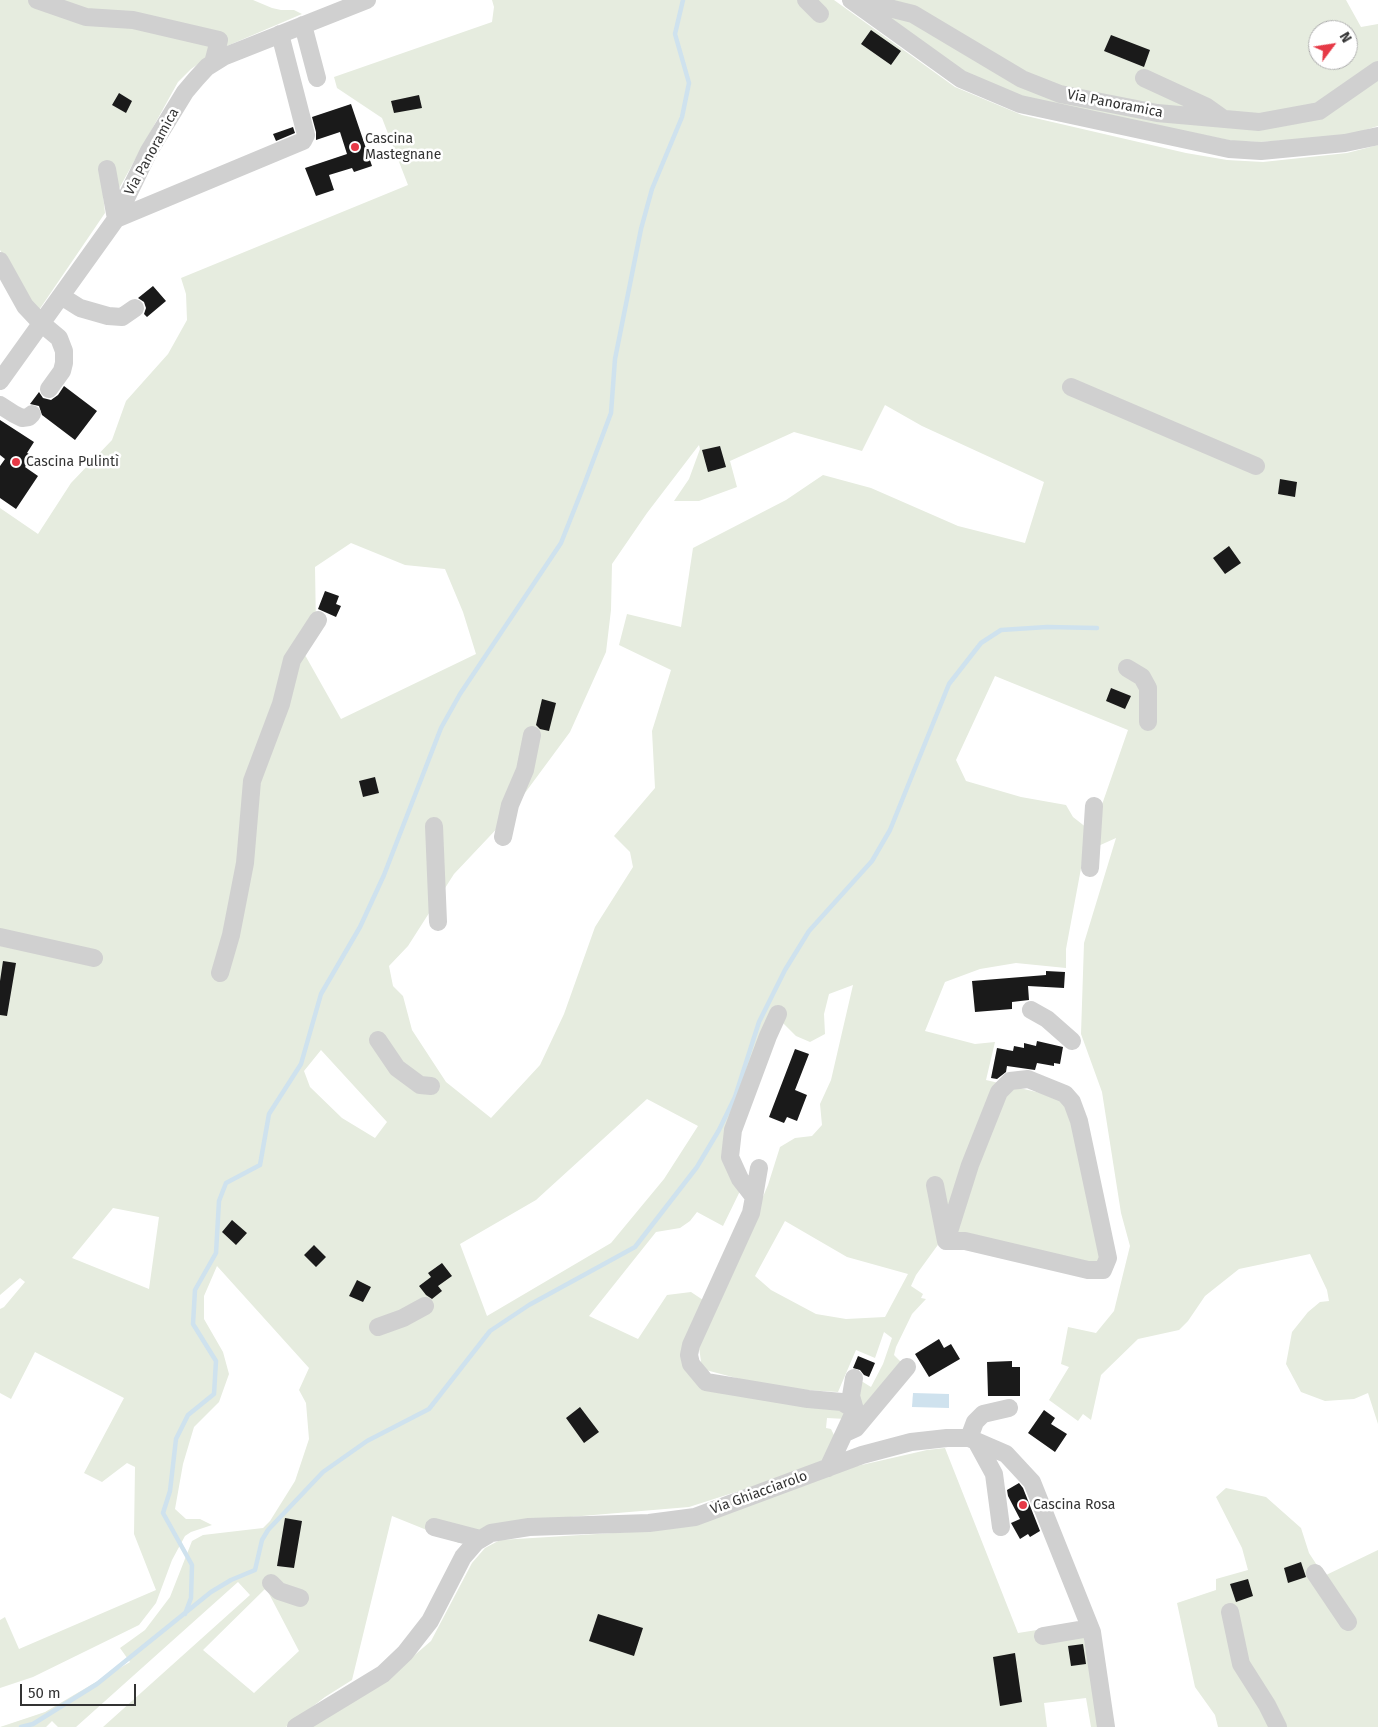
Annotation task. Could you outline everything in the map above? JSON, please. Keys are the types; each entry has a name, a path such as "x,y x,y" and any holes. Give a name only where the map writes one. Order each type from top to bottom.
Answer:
{"street":[{"path":"37,0 86,17 133,20 219,40 213,64"},
{"name":"Via Panoramica","path":"0,381 116,219 149,151 185,92 196,79 223,57 367,0"},
{"path":"806,0 820,14"},
{"name":"Via Panoramica","path":"856,3 881,6 912,14 1022,79 1060,94 1157,113 1260,122 1319,111 1378,70"},
{"name":"Via Panoramica","path":"856,3 961,79 1020,104 1188,142 1229,149 1262,150 1326,145 1378,136"},
{"path":"303,26 317,78"},
{"path":"107,169 116,219 303,141 306,136 280,34"},
{"path":"1144,78 1207,107 1224,119"},
{"path":"0,261 25,306 41,324 59,338 64,351 62,371 49,389"},
{"path":"61,296 80,308 108,316 122,317 135,308"},
{"path":"1071,387 1256,466"},
{"path":"0,405 22,418 32,414"},
{"path":"220,973 231,935 245,863 252,781 281,704 292,660 318,620"},
{"path":"1127,668 1142,677 1148,688 1148,722"},
{"path":"503,837 510,805 525,770 532,735"},
{"path":"1090,868 1094,806"},
{"path":"434,826 438,922"},
{"path":"0,937 94,958"},
{"path":"1031,1010 1048,1019 1072,1041"},
{"path":"754,1197 740,1179 730,1157 733,1130 764,1044 778,1014"},
{"path":"378,1040 397,1068 420,1085 431,1086"},
{"path":"1028,1079 1065,1094 1072,1102 1079,1121 1108,1258 1102,1270 1088,1270 965,1241 946,1241 970,1166 998,1092 1010,1081 1028,1079"},
{"path":"759,1168 751,1213 691,1345 689,1355 691,1364 706,1382 789,1396 842,1402 854,1410"},
{"path":"935,1185 946,1241"},
{"path":"378,1327 403,1318 425,1306"},
{"path":"845,1433 856,1428 864,1420 907,1366"},
{"path":"828,1468 854,1410 851,1396 854,1378"},
{"path":"1002,1527 994,1474 972,1440 975,1422 983,1414 1009,1408"},
{"name":"Via Ghiacciarolo","path":"296,1727 383,1674 406,1652 430,1621 463,1557 476,1542 491,1533 529,1527 649,1523 695,1517 862,1456 910,1442 972,1440 1006,1454 1032,1482 1090,1628 1106,1727"},
{"path":"434,1526 480,1540"},
{"path":"1315,1573 1348,1622"},
{"path":"271,1583 279,1591 300,1598"},
{"path":"1230,1612 1235,1642 1242,1664 1278,1727"},
{"path":"1043,1636 1090,1628"}],"shaded area":[{"path":"0,0 253,0 272,8 294,10 302,14 220,49 191,69 178,82 116,194 102,185 105,213 39,310 26,296 0,250"},
{"path":"492,0 834,0 955,87 1022,115 1186,153 1227,160 1263,162 1347,153 1378,145 1378,1424 1368,1393 1354,1399 1325,1401 1301,1392 1286,1364 1292,1332 1308,1312 1320,1302 1329,1301 1327,1290 1310,1254 1239,1269 1205,1296 1188,1321 1179,1330 1138,1339 1101,1375 1091,1420 1083,1414 1078,1421 1049,1400 1069,1367 1061,1364 1068,1327 1096,1333 1114,1311 1130,1246 1121,1213 1102,1092 1081,1034 1084,943 1116,838 1096,847 1098,816 1128,730 995,676 956,760 966,781 1021,797 1066,805 1073,817 1087,828 1066,949 1066,968 1016,963 980,969 945,982 925,1031 975,1044 995,1042 986,1080 1066,1099 1104,1260 1099,1264 940,1242 916,1275 911,1286 923,1294 921,1298 926,1299 912,1314 896,1347 894,1355 901,1362 854,1423 858,1379 871,1387 883,1364 892,1338 884,1332 875,1358 856,1350 838,1392 774,1388 702,1369 699,1347 768,1185 780,1147 795,1138 812,1136 822,1125 820,1104 831,1080 853,985 829,994 824,1014 825,1034 810,1042 796,1036 782,1022 742,1092 723,1141 725,1161 741,1189 723,1226 697,1212 690,1221 680,1228 656,1232 589,1316 638,1339 667,1295 691,1292 703,1300 693,1377 842,1407 846,1419 827,1418 826,1428 831,1429 836,1439 823,1464 689,1507 510,1522 459,1543 392,1516 352,1680 325,1697 286,1727 103,1727 250,1595 238,1582 76,1727 58,1727 52,1721 46,1727 0,1727 45,1712 130,1662 120,1648 145,1630 170,1597 192,1541 203,1535 263,1528 270,1521 295,1481 309,1439 306,1403 299,1390 309,1368 217,1266 204,1296 204,1319 223,1352 229,1374 219,1402 194,1427 183,1464 175,1509 186,1519 200,1519 212,1525 185,1536 172,1560 156,1603 139,1625 33,1677 0,1688 0,1620 5,1617 19,1649 156,1590 134,1534 135,1467 127,1463 102,1482 84,1473 124,1398 35,1352 11,1399 0,1393 0,1309 4,1307 25,1282 20,1278 0,1295 0,508 38,534 71,483 112,440 126,401 168,354 187,320 186,294 181,278 408,185 382,118 337,88 334,77 492,22 494,7","holes":["885,405 922,426 1044,482 1025,543 958,526 871,488 823,475 786,500 693,548 681,627 627,614 619,645 671,670 652,731 655,788 614,836 630,852 633,867 595,927 564,1014 540,1065 491,1118 446,1082 412,1030 403,996 393,986 389,966 408,946 454,874 505,820 570,732 606,652 611,610 612,564 647,513 699,445 700,449 689,479 674,501 699,501 737,487 730,461 794,432 862,451","351,543 405,565 445,569 463,612 476,654 341,719 305,655 316,628 315,567","321,1050 387,1122 375,1138 342,1118 310,1087 304,1071","647,1099 698,1126 664,1179 611,1243 487,1316 460,1244 536,1200","113,1208 159,1217 149,1289 72,1258","785,1221 847,1257 908,1274 885,1317 846,1319 816,1314 771,1290 755,1276","266,1588 299,1651 254,1693 203,1650"]},
{"path":"874,0 1346,0 1357,20 1308,20 1308,70 1358,70 1358,22 1361,27 1378,24 1378,126 1345,136 1260,142 1233,141 1028,99 963,71 888,17"},
{"path":"945,1448 1018,1633 1081,1623 1101,1727 1091,1727 1086,1698 1044,1703 1047,1727 312,1727 388,1678 431,1641 472,1563 485,1548 500,1540 646,1531 844,1469 927,1450"},
{"path":"1226,1488 1266,1497 1301,1528 1309,1553 1324,1576 1378,1550 1378,1727 1218,1727 1215,1715 1195,1687 1177,1603 1216,1590 1216,1579 1248,1570 1242,1548 1216,1497"}],"water":[{"path":"913,1393 949,1394 949,1408 912,1407"}],"building":[{"path":"871,30 901,51 891,65 861,44"},
{"path":"1111,35 1150,50 1144,67 1104,51"},
{"path":"119,93 132,101 126,113 112,105"},
{"path":"419,95 422,108 394,113 391,101"},
{"name":"Cascina Mastegnane","path":"351,104 372,166 354,172 352,168 329,175 334,190 316,196 305,168 347,154 340,132 316,140 312,117"},
{"path":"293,127 295,133 276,141 273,134"},
{"path":"153,286 166,301 147,317 144,314 146,308 144,302 138,298"},
{"path":"64,386 97,411 75,440 42,415 39,406 30,404 39,392 43,398 51,400 58,395"},
{"name":"Cascina Pulintì","path":"0,420 34,442 27,453 33,456 25,467 38,476 16,509 0,498 0,466 5,459 0,455"},
{"path":"720,446 726,467 708,472 702,450"},
{"path":"1280,479 1297,482 1295,497 1278,494"},
{"path":"1229,546 1241,563 1225,574 1213,558"},
{"path":"325,591 339,596 336,604 341,606 336,617 318,609"},
{"path":"1111,688 1131,696 1125,709 1106,701"},
{"path":"542,699 556,703 549,731 540,729 536,725"},
{"path":"375,777 379,793 363,797 359,781"},
{"path":"3,961 16,963 7,1016 0,1015 0,981"},
{"path":"1046,971 1065,972 1064,988 1028,986 1029,1000 1012,1002 1012,1009 975,1012 972,981 1046,975"},
{"path":"1037,1041 1063,1047 1060,1064 1054,1063 1054,1066 1037,1063 1035,1070 1007,1066 1006,1072 997,1079 991,1078 997,1048 1013,1051 1014,1046 1024,1048 1024,1043 1036,1046"},
{"path":"795,1049 809,1054 795,1090 807,1095 797,1121 787,1117 784,1123 769,1117"},
{"path":"232,1220 247,1233 236,1245 222,1232"},
{"path":"314,1245 326,1257 316,1267 304,1255"},
{"path":"442,1263 452,1276 438,1286 442,1291 432,1299 419,1286 431,1277 428,1273"},
{"path":"357,1280 371,1287 363,1302 349,1296"},
{"path":"939,1339 944,1348 951,1344 960,1359 929,1377 915,1354"},
{"path":"858,1356 875,1363 869,1377 860,1370 853,1368"},
{"path":"1012,1361 1012,1367 1020,1367 1020,1396 988,1396 987,1362"},
{"path":"580,1407 599,1432 584,1443 566,1418"},
{"path":"1044,1410 1055,1418 1051,1424 1067,1434 1055,1452 1028,1433"},
{"name":"Cascina Rosa","path":"1019,1483 1023,1488 1040,1531 1030,1537 1028,1534 1020,1539 1011,1523 1020,1519 1008,1496 1007,1490"},
{"path":"285,1518 302,1521 294,1568 277,1566"},
{"path":"1301,1562 1306,1577 1288,1583 1284,1568"},
{"path":"1248,1579 1253,1596 1236,1602 1230,1584"},
{"path":"598,1614 643,1628 634,1656 589,1641"},
{"path":"1083,1644 1086,1664 1071,1666 1068,1646"},
{"path":"1015,1653 1022,1702 1000,1706 993,1657"}],"waterway":[{"path":"185,1614 191,1598 192,1565 163,1513 170,1491 176,1439 188,1415 214,1394 216,1361 193,1324 195,1290 216,1253 219,1201 226,1183 260,1165 269,1114 301,1064 321,994 360,927 384,875 441,728 460,694 561,543 584,485 611,413 615,359 641,229 652,189 682,117 689,83 675,34 683,0"},
{"path":"21,1727 33,1724 97,1684 211,1592 231,1580 255,1570 262,1540 268,1530 323,1472 367,1441 429,1409 490,1331 529,1305 635,1247 697,1167 719,1130 735,1097 759,1022 785,970 809,931 872,861 890,830 949,684 981,643 1001,630 1047,627 1097,628"}],"place":[{"name":"Cascina Mastegnane","path":"355,147"},
{"name":"Cascina Pulintì","path":"16,462"},
{"name":"Cascina Rosa","path":"1023,1505"}]}
